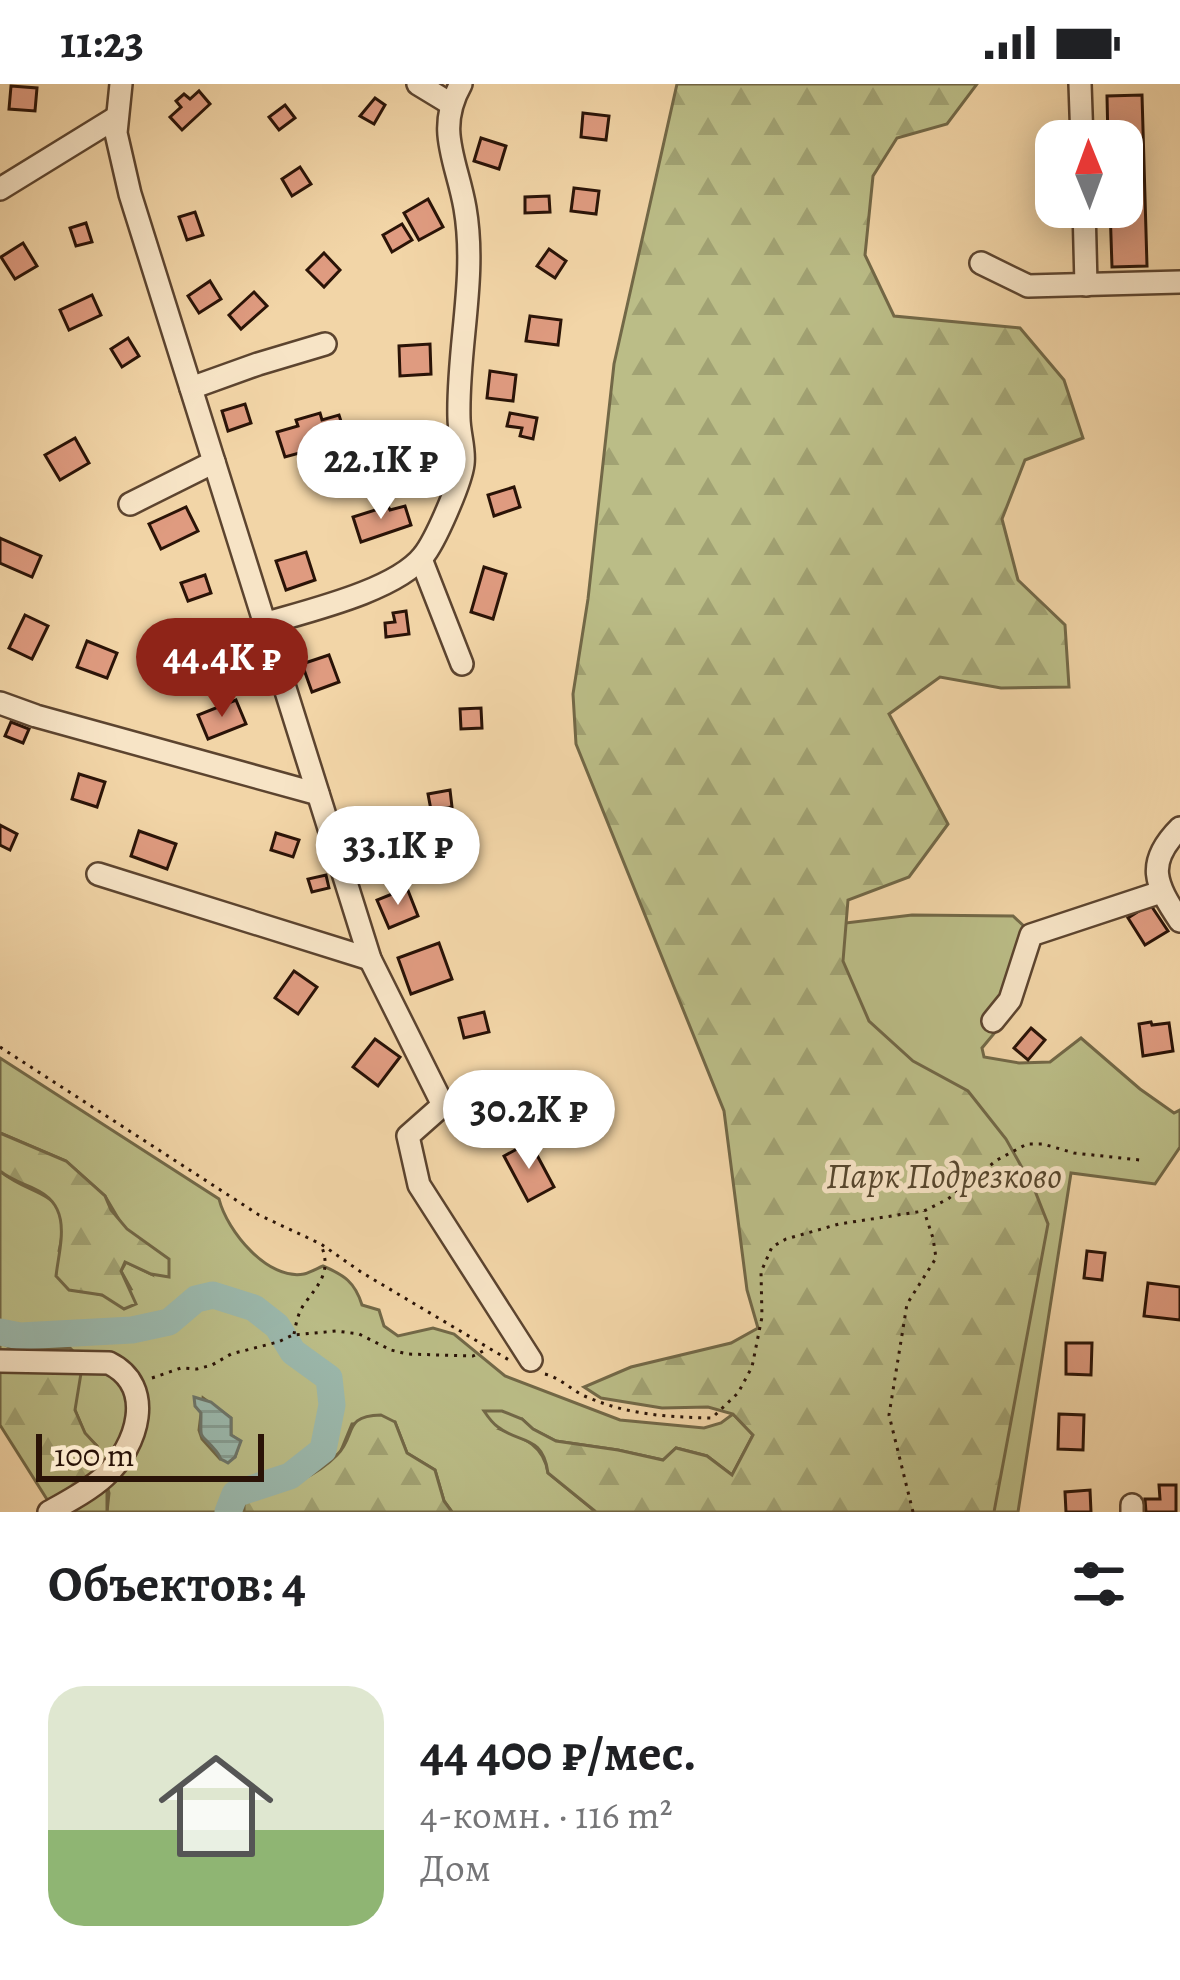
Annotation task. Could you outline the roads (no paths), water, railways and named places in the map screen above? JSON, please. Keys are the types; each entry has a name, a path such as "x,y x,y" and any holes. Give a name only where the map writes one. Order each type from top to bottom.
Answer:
{"street":[{"path":"121,84 116,133 130,194 264,624 370,959 443,1105 408,1136 419,1186 525,1365"},
{"path":"264,624 353,596 422,560 464,465 459,418 469,270 465,208 447,129 456,94 418,84"},
{"path":"1076,120 1080,84"},
{"path":"0,189 117,117"},
{"path":"1085,228 1086,285"},
{"path":"981,263 1028,286 1180,282"},
{"path":"191,388 325,344"},
{"path":"130,504 214,462"},
{"path":"422,560 462,664"},
{"path":"0,703 318,794"},
{"path":"1179,828 1161,848 1156,874 1161,892 1180,921"},
{"path":"98,874 370,959"},
{"path":"993,1021 1010,1000 1031,934 1161,892"},
{"path":"0,1361 109,1363 124,1370 134,1386 139,1404 124,1454 105,1476 56,1508"}],"waterway":[{"path":"0,1332 20,1336 132,1330 169,1322 196,1299 213,1295 254,1308 277,1326 293,1352 329,1378 332,1405 323,1450 290,1476 235,1494 228,1512"}],"park label":[{"name":"Парк Подрезково","path":"944,1175"}]}
